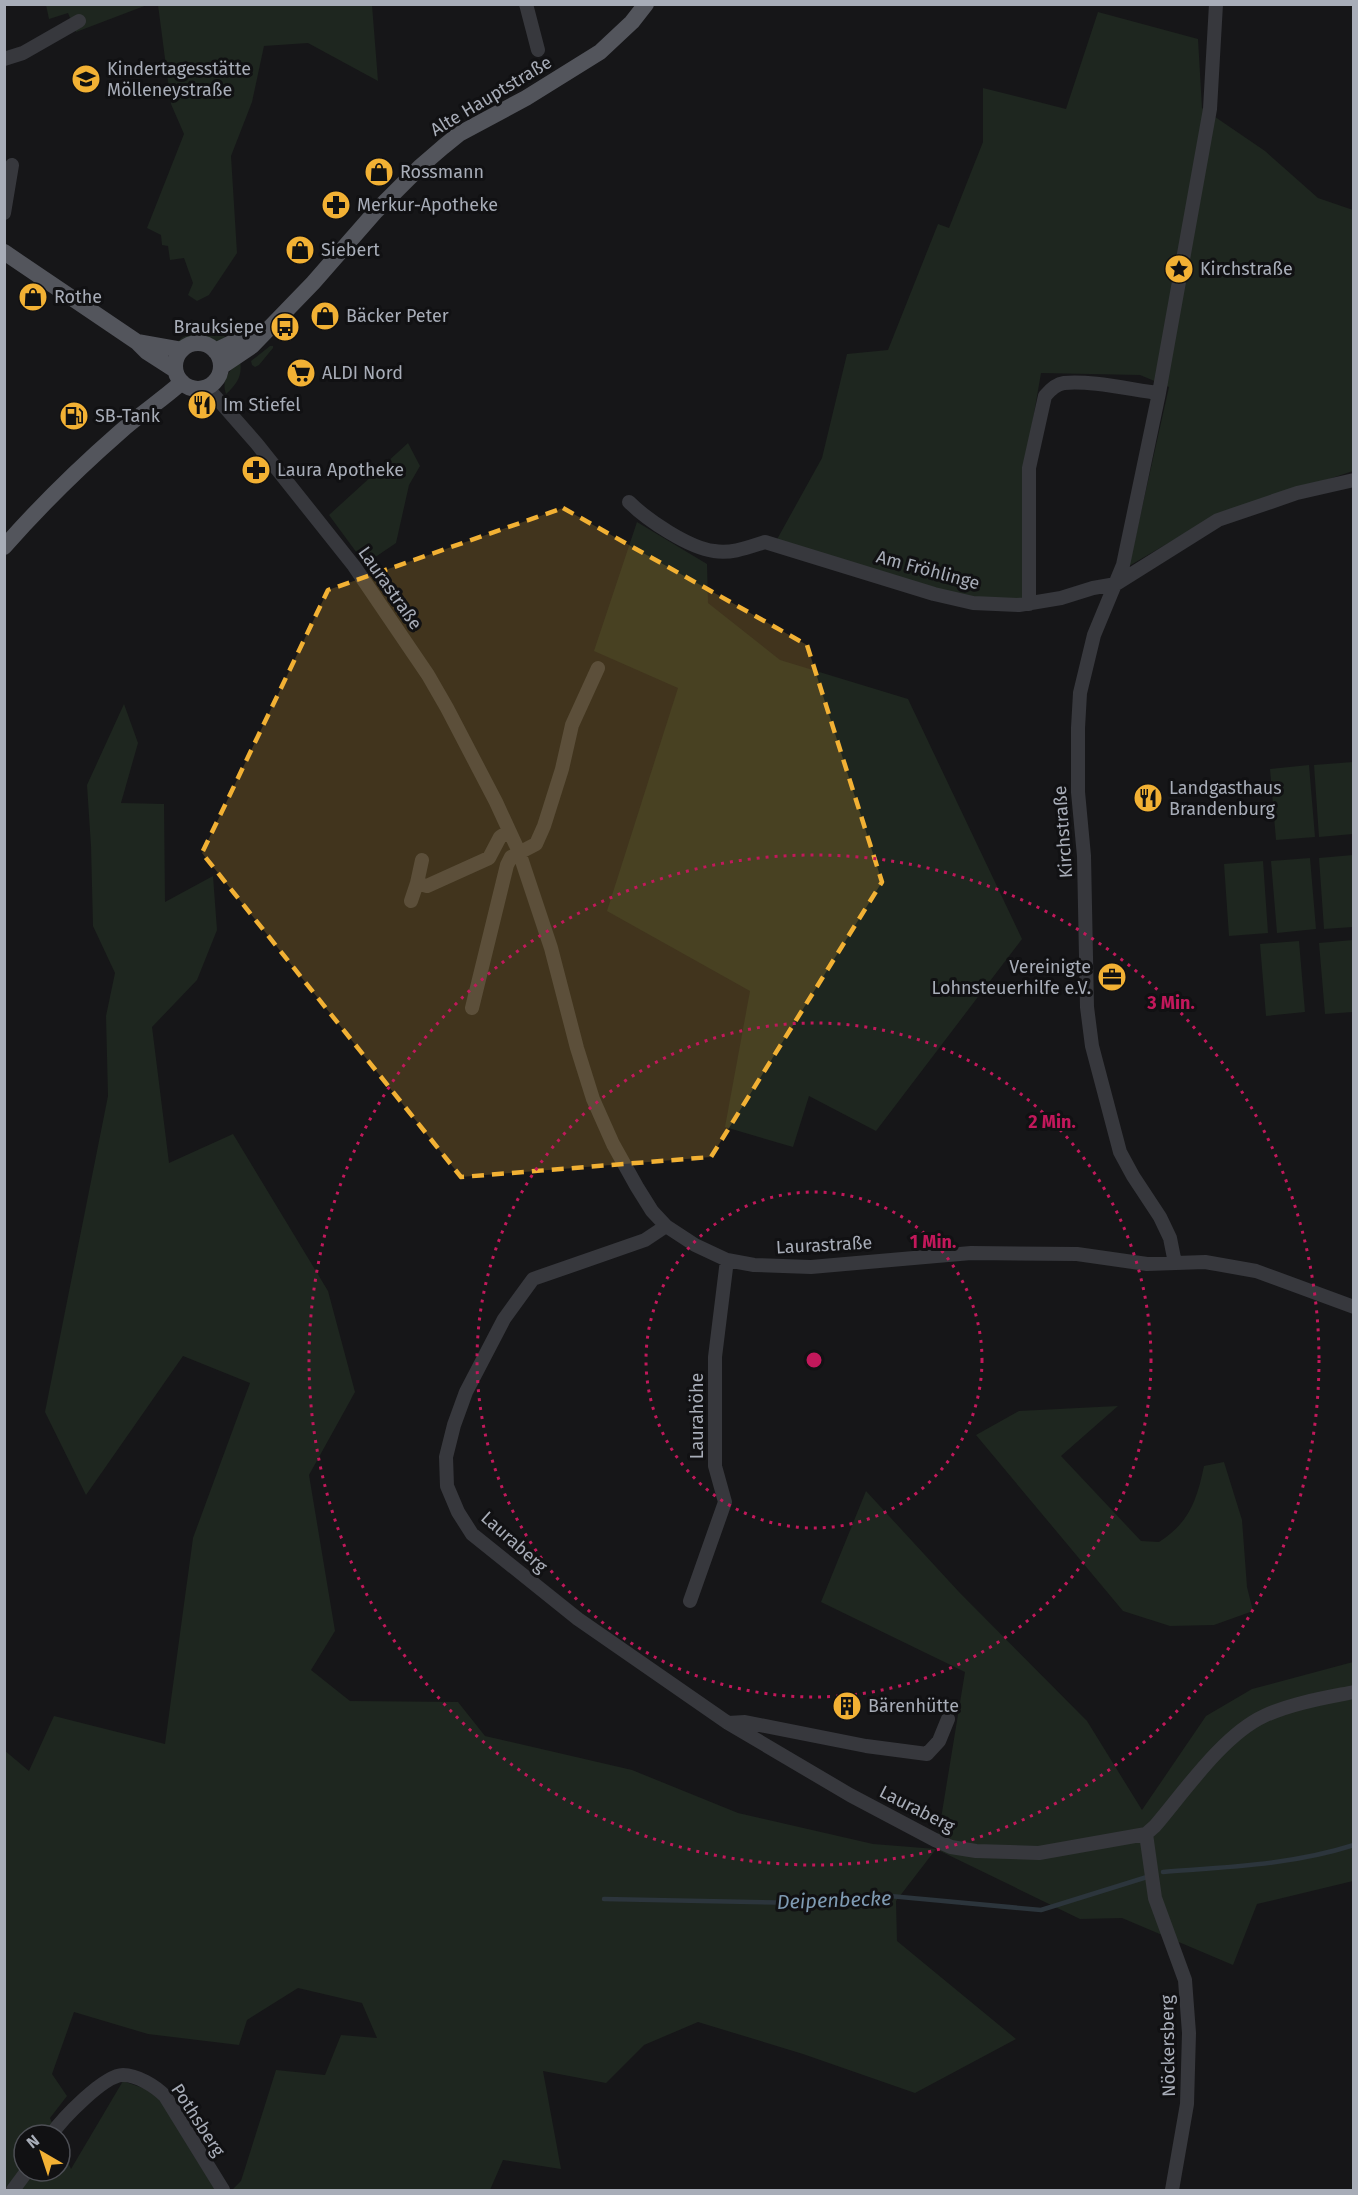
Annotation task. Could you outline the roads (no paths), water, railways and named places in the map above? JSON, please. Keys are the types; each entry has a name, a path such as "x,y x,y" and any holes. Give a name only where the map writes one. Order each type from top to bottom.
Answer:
{"main road":[{"name":"Alte Hauptstraße","path":"221,367 252,346 313,283 384,203 438,151 459,134 526,98 600,52 632,22 646,4"},
{"path":"4,252 137,342 179,376 189,387 198,389 207,387 219,375 221,367 215,351 207,345 199,343 182,350 176,359 179,376 165,398 122,431 85,464 4,547"},
{"name":"Alte Hauptstraße","path":"215,351 244,337 263,333"},
{"path":"137,342 182,350"}],"street":[{"path":"526,4 538,50"},
{"name":"Kirchstraße","path":"1175,1263 1170,1238 1120,1152 1092,1046 1087,1006 1084,856 1077,792 1080,693 1094,635 1123,565 1159,393 1210,109 1216,4"},
{"path":"4,59 22,53 79,21"},
{"path":"4,213 12,165"},
{"path":"1029,604 1029,468 1045,396 1053,388 1063,383 1159,393"},
{"name":"Laurastraße","path":"207,387 257,444 354,566 428,675 466,743 519,852 551,948 593,1099 613,1144 637,1187 652,1211 666,1226 694,1245 727,1260 754,1265 811,1267 922,1256 981,1253 1077,1254 1147,1264 1205,1263 1256,1271 1353,1307"},
{"name":"Am Fröhlinge","path":"629,502 645,518 691,543 714,551 739,550 765,542 934,594 973,603 1029,604 1116,584 1218,520 1297,493 1353,480"},
{"path":"472,1008 507,865 511,857 536,844 562,769 572,725 598,668"},
{"path":"417,883 428,886 489,858 500,837 509,831"},
{"path":"411,901 422,860"},
{"name":"Lauraberg","path":"666,1226 645,1239 533,1280 504,1319 466,1392 446,1457 447,1486 458,1512 472,1534 578,1619 728,1723 860,1800 951,1847 976,1851 1039,1853 1146,1834"},
{"name":"Laurahöhe","path":"690,1601 725,1502 715,1466 715,1357 727,1260"},
{"path":"1146,1834 1155,1827 1212,1760 1244,1727 1265,1716 1306,1702 1353,1692"},
{"path":"728,1723 745,1722 858,1744 927,1754 939,1741 948,1719"},
{"name":"Nöckersberg","path":"1146,1834 1155,1898 1185,1980 1189,2033 1187,2104 1172,2190"},
{"name":"Pothsberg","path":"60,2123 81,2102 113,2078 123,2075 137,2079 157,2088 165,2096 223,2190"}],"waterway":[{"name":"Deipenbecke","path":"1163,1872 1283,1861 1354,1845"},
{"name":"Deipenbecke","path":"604,1899 804,1903 879,1895 1041,1910 1147,1877"}],"place":[{"name":"Kindertagesstätte Mölleneystraße","path":"86,79"},
{"name":"Rossmann","path":"379,172"},
{"name":"Merkur-Apotheke","path":"336,205"},
{"name":"Siebert","path":"300,250"},
{"name":"Kirchstraße","path":"1179,269"},
{"name":"Rothe","path":"33,297"},
{"name":"Bäcker Peter","path":"325,316"},
{"name":"Brauksiepe","path":"285,327"},
{"name":"ALDI Nord","path":"301,373"},
{"name":"Im Stiefel","path":"202,405"},
{"name":"SB-Tank","path":"74,416"},
{"name":"Laura Apotheke","path":"256,470"},
{"name":"Landgasthaus Brandenburg","path":"1148,798"},
{"name":"Vereinigte Lohnsteuerhilfe e.V.","path":"1112,977"},
{"name":"Bärenhütte","path":"847,1706"}]}
